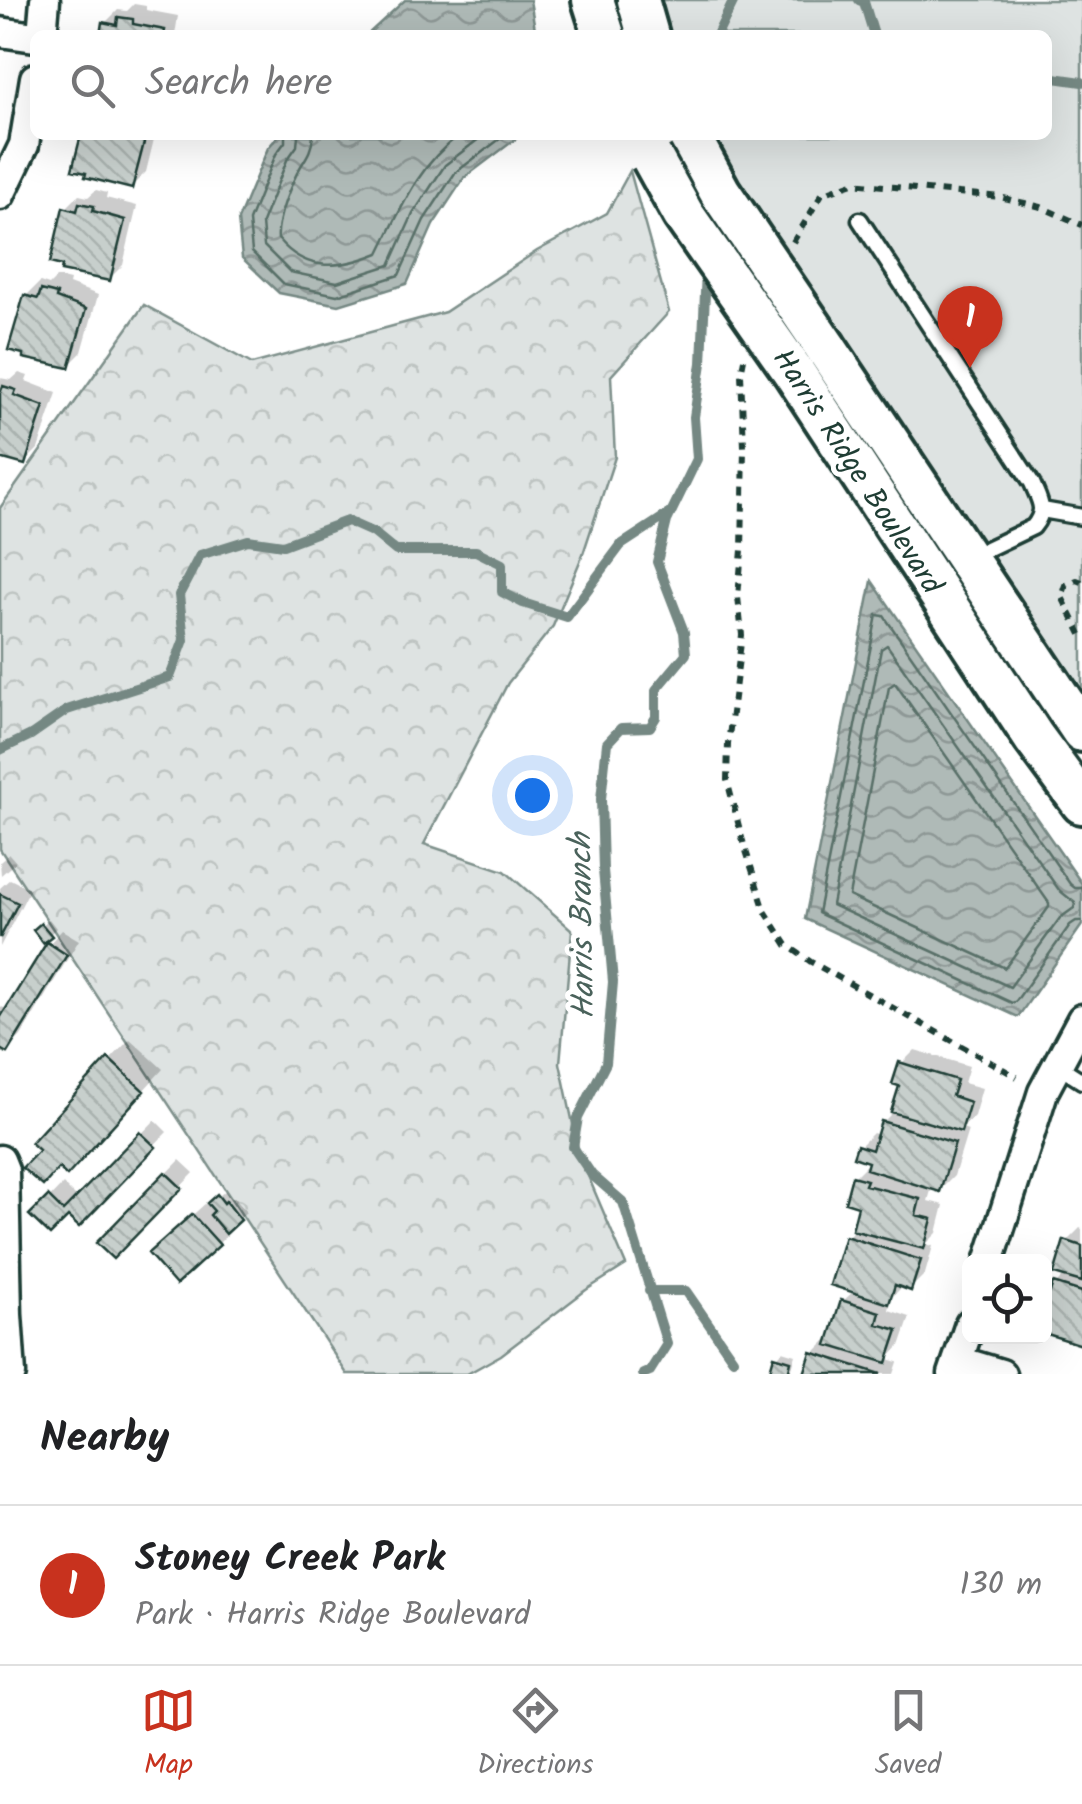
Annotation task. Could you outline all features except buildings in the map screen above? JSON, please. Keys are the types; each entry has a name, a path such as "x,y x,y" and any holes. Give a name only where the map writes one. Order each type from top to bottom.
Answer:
{"street":[{"path":"42,30 45,0"},
{"path":"594,0 603,30"},
{"path":"638,0 647,30"},
{"path":"0,32 30,36"},
{"path":"0,195 24,144 30,108"},
{"name":"Harris Ridge Boulevard","path":"692,140 810,360 1034,738 1082,803"},
{"name":"Harris Ridge Boulevard","path":"647,147 683,214 810,360 966,558 1082,732"},
{"path":"992,1254 1043,1092 1082,1020"},
{"path":"0,1160 4,1170 3,1316 11,1374"},
{"path":"956,1367 1001,1374"}],"lane":[{"path":"860,220 1032,484 1042,510 1032,527 966,558"},
{"path":"1042,510 1082,517"},
{"path":"1056,1064 1082,1081"}],"path":[{"path":"791,246 822,194 854,183 1000,197 1041,207 1082,225"},
{"path":"747,348 741,374 744,447 738,597 742,635 727,780 765,911 788,946 811,962 1016,1078"},
{"path":"1082,582 1066,585 1062,597 1082,636"}],"green space":[{"path":"656,0 1082,0 1082,699 711,140 1052,140 1052,30 665,30"},
{"path":"630,171 669,312 611,376 615,457 583,554 553,626 508,683 424,844 505,871 572,930 560,1063 580,1157 626,1265 586,1290 501,1355 467,1374 347,1374 0,849 0,508 144,305 252,364 445,312 537,251 607,213"}],"water":[{"path":"405,0 530,0 535,30 372,30"},
{"path":"275,140 514,140 464,178 433,225 407,284 339,305 279,293 242,258 238,220"},
{"path":"872,581 1082,884 1082,925 1018,1017 805,919"}],"waterway":[{"name":"Harris Branch","path":"719,30 734,0"},
{"name":"Harris Branch","path":"859,0 864,2 872,30"},
{"name":"Harris Branch","path":"1052,78 1082,82"},
{"name":"Harris Branch","path":"643,1374 650,1371 667,1344 623,1202 592,1175 573,1147 578,1118 606,1063 613,982 601,799 607,743 621,728 650,727 656,717 656,690 686,654 684,632 657,562 667,521 697,459 694,417 702,363 706,269"},
{"path":"0,750 31,735 67,710 170,677 184,640 179,595 200,555 248,540 283,545 347,521 374,533 396,551 476,551 502,564 502,592 567,617 621,545 670,513"},
{"path":"649,1291 686,1291 733,1359"}],"place":[{"name":"Stoney Creek Park","path":"970,368"}]}
